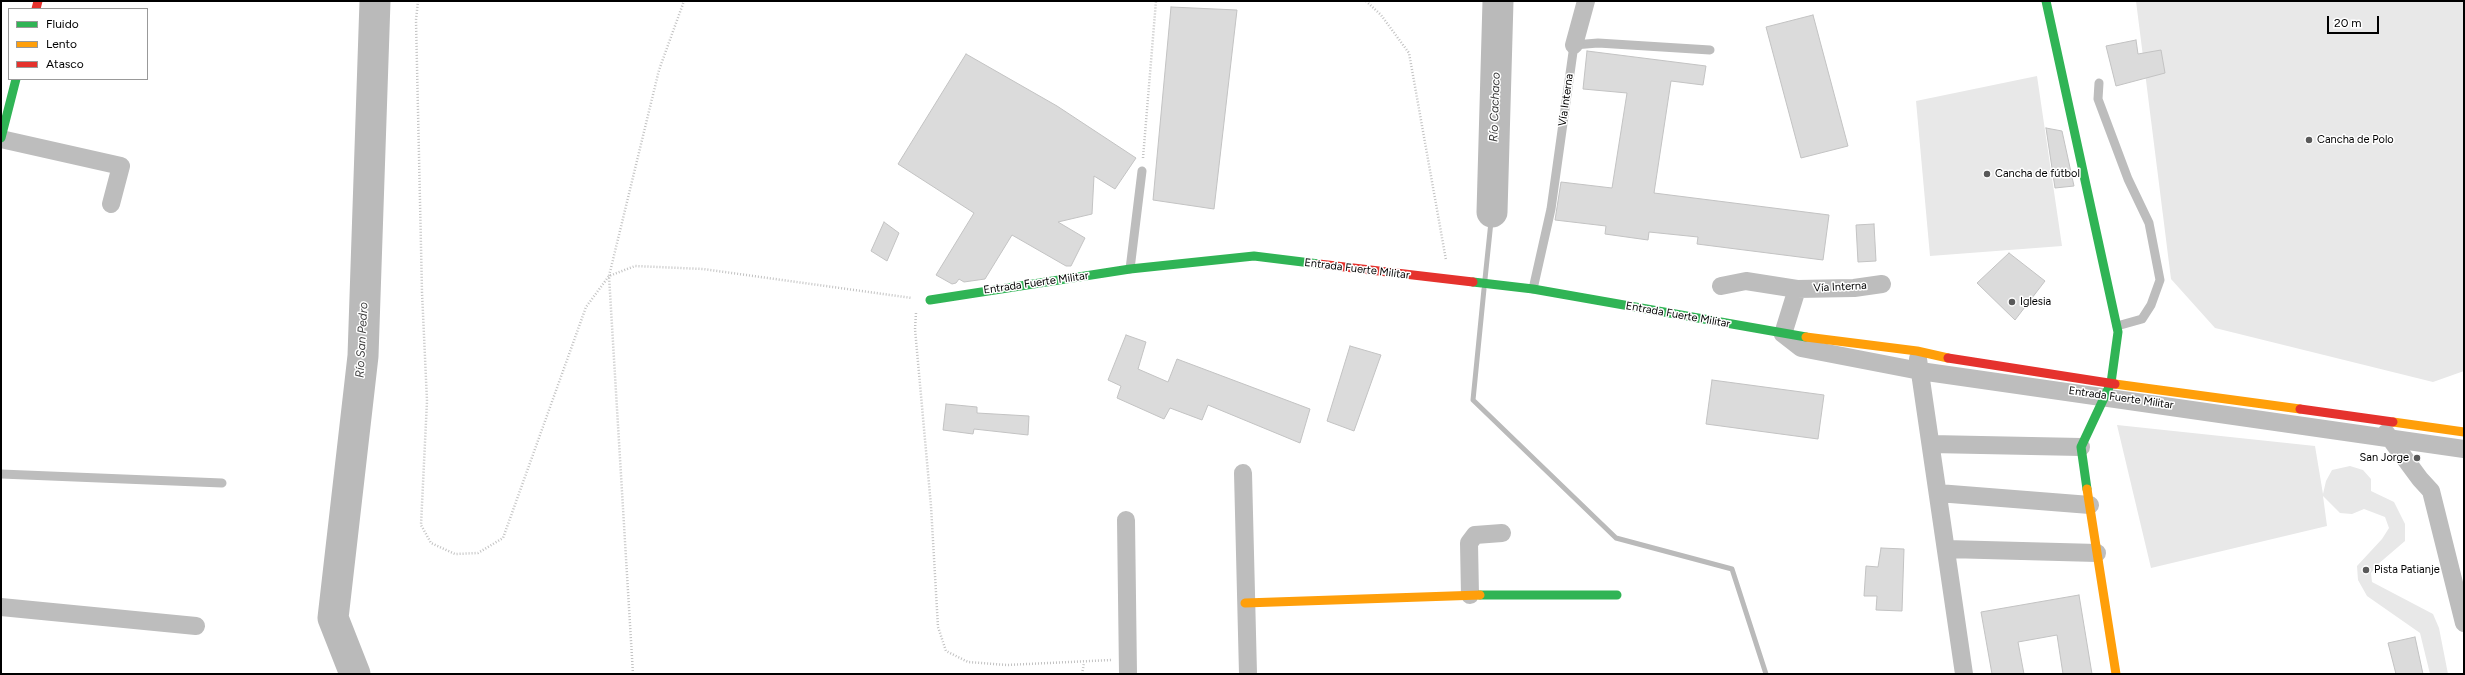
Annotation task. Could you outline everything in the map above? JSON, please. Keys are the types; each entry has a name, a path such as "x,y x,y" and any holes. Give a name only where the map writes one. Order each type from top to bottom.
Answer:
{"street":[{"path":"1574,45 1586,1"},
{"path":"2046,1 2116,326 2108,389 2081,448 2116,674"},
{"path":"11,80 1,139 121,166 111,204"},
{"name":"Entrada Fuerte Militar","path":"930,300 939,297 1130,269 1254,256 1530,289 1783,334 1916,351 2108,389 2390,438 2464,449"},
{"name":"Vía Interna","path":"1721,286 1746,281 1797,289 1854,288 1882,284"},
{"name":"Vía Interna","path":"1783,334 1797,289"},
{"name":"Entrada Fuerte Militar","path":"1783,334 1801,348 1920,371 2108,389 2376,419 2464,432"},
{"path":"1916,351 1947,549 1964,674"},
{"path":"2376,419 2431,491 2464,623"},
{"path":"1931,444 2081,448"},
{"path":"1243,473 1245,604 1248,674"},
{"path":"1938,493 2090,505"},
{"path":"1126,520 1128,666"},
{"path":"1470,596 1469,544 1475,535 1502,533"},
{"path":"1947,549 2097,553"},
{"path":"1245,604 1470,596 1617,596"},
{"path":"1,607 196,626"}],"lane":[{"path":"1574,45 1598,43 1710,50"},
{"name":"Vía Interna","path":"1530,289 1551,209 1574,45"},
{"path":"2099,83 2098,99 2128,179 2149,223 2160,280 2151,305 2142,319 2116,326"},
{"path":"1130,269 1142,171"},
{"path":"1,474 222,484"}],"path":[{"path":"418,1 416,20 419,168 422,292 427,401 421,525 431,543 455,554 478,553 503,538 586,307 609,276 635,266 703,268 930,300"},
{"path":"633,674 609,276 659,70 684,1"},
{"path":"1142,171 1156,1"},
{"path":"1366,1 1381,15 1408,53 1452,280"},
{"path":"930,300 915,314 931,506 938,627 946,651 968,662 976,663 1007,665 1084,663 1128,666"},
{"path":"1082,674 1084,663"}],"shaded area":[{"name":"Cancha de Polo","path":"2136,1 2464,1 2464,371 2433,382 2215,328 2171,279"},
{"name":"Cancha de fútbol","path":"2037,76 2062,246 1930,256 1916,101"},
{"path":"2117,425 2315,446 2323,494 2326,481 2332,470 2350,466 2363,470 2371,479 2371,491 2394,502 2405,524 2405,541 2377,565 2371,573 2372,582 2433,614 2439,628 2448,674 2430,674 2420,633 2367,596 2358,580 2357,566 2382,539 2389,528 2385,517 2364,509 2352,514 2340,513 2323,496 2327,526 2151,568"}],"building":[{"path":"1171,7 1237,10 1214,209 1153,200"},
{"path":"1813,15 1848,146 1801,158 1766,27"},
{"path":"2136,40 2138,54 2161,50 2165,73 2116,86 2106,46"},
{"path":"1587,51 1706,66 1703,85 1671,81 1654,193 1829,215 1823,260 1697,244 1698,237 1649,232 1648,240 1605,234 1606,226 1555,220 1561,182 1612,188 1627,93 1583,89"},
{"path":"966,54 1057,106 1136,158 1115,189 1094,176 1092,214 1058,222 1085,238 1071,266 1066,266 1012,235 985,279 964,282 959,279 956,283 952,284 936,275 974,213 898,164"},
{"path":"2046,128 2062,131 2074,186 2055,188"},
{"path":"884,222 899,233 887,261 871,251"},
{"path":"1874,224 1876,261 1858,262 1856,225"},
{"name":"Iglesia","path":"2009,253 2045,281 2015,320 1977,283"},
{"path":"1126,335 1146,342 1138,369 1168,382 1177,359 1310,409 1300,443 1208,405 1202,420 1170,408 1164,419 1117,398 1121,386 1108,380"},
{"path":"1350,346 1381,355 1354,431 1327,421"},
{"path":"1712,380 1824,395 1818,439 1706,424"},
{"path":"946,404 977,407 977,413 1029,416 1028,435 974,429 973,434 943,430"},
{"path":"1881,548 1904,549 1902,611 1876,610 1877,596 1864,596 1866,566 1878,567"},
{"path":"2079,595 2092,674 2063,674 2057,635 2018,642 2024,674 1992,674 1981,612"},
{"path":"2415,637 2423,674 2396,674 2388,643"}],"waterway":[{"name":"Río San Pedro","path":"355,674 333,618 363,356 375,1"},
{"name":"Río Cachaco","path":"1492,212 1498,1"},
{"path":"1485,279 1492,212"},
{"path":"1484,289 1473,400 1616,538 1732,569 1766,674"}],"traffic: fast":[{"path":"2046,1 2118,332 2111,383 2081,447 2087,489"},
{"path":"1,138 16,80"},
{"path":"930,300 1130,269 1254,256 1319,264"},
{"path":"1473,282 1533,289 1806,337"},
{"path":"1480,595 1617,595"}],"traffic: slow":[{"path":"1806,337 1917,351 1948,358"},
{"path":"2115,384 2300,409"},
{"path":"2393,422 2464,432"},
{"path":"2087,489 2116,674"},
{"path":"1245,603 1480,595"}],"traffic: jam":[{"path":"36,8 38,1"},
{"path":"1319,264 1473,282"},
{"path":"1948,358 2115,384"},
{"path":"2300,409 2393,422"}],"place":[{"name":"Cancha de Polo","path":"2309,140"},
{"name":"Cancha de fútbol","path":"1987,174"},
{"name":"Iglesia","path":"2012,302"},
{"name":"San Jorge","path":"2417,458"},
{"name":"Pista Patianje","path":"2366,570"}]}
